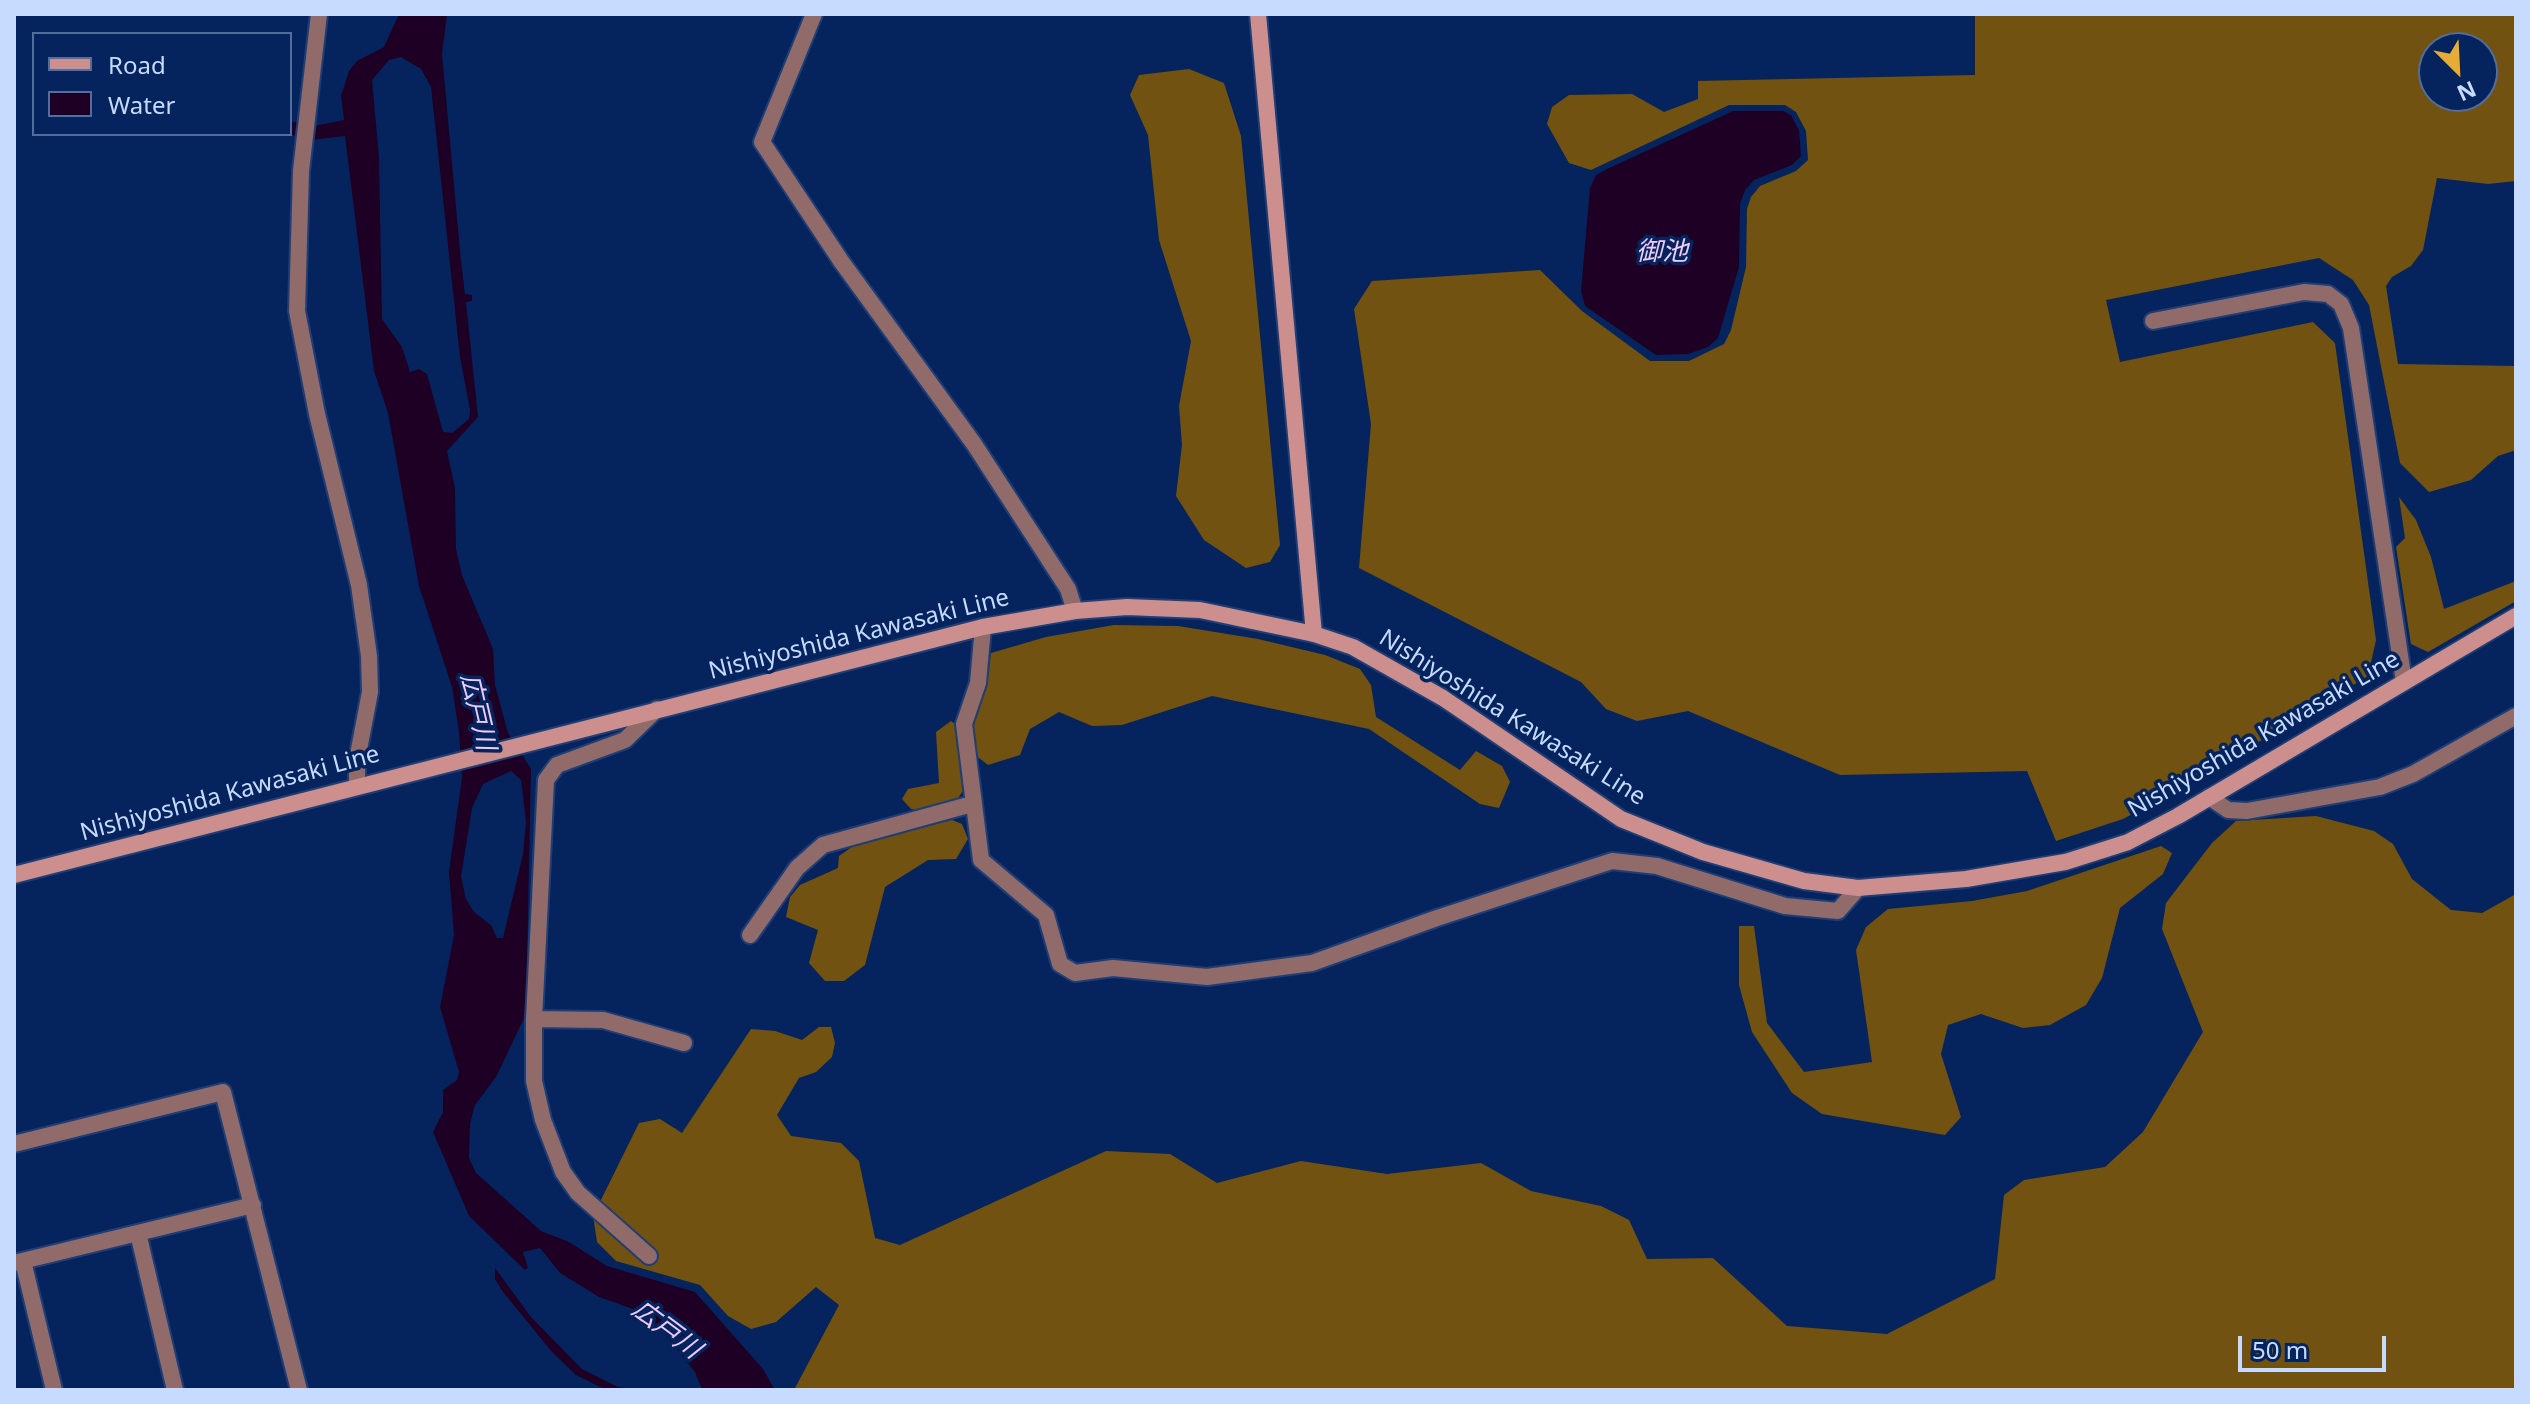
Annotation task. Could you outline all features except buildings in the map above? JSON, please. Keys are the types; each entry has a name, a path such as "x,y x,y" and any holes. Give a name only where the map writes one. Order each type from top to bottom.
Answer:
{"main road":[{"path":"1258,14 1314,634"},
{"name":"Nishiyoshida Kawasaki Line","path":"14,875 983,627 1075,611 1127,607 1200,610 1314,634 1353,647 1402,673 1621,819 1703,852 1804,881 1858,888 1966,879 2065,862 2128,842 2516,616"}],"street":[{"path":"319,14 301,171 297,311 317,414 359,585 369,656 370,692 357,760 357,785"},
{"path":"814,14 762,142 841,261 974,444 1068,589 1075,611"},
{"path":"2153,321 2304,292 2328,294 2341,304 2351,328 2404,682"},
{"path":"983,627 978,683 964,724 981,860 1046,915 1060,964 1075,973 1113,968 1207,977 1312,963 1612,861 1657,866 1785,906 1838,911 1858,888"},
{"path":"649,1256 578,1193 563,1172 543,1120 534,1081 534,1019 546,780 557,765 625,740 657,709"},
{"path":"2209,797 2228,810 2247,811 2380,787 2413,774 2516,716"},
{"path":"750,935 797,868 823,845 972,804"},
{"path":"534,1019 603,1020 684,1043"},
{"path":"14,1144 223,1092 299,1390"},
{"path":"54,1390 19,1262 253,1205"},
{"path":"138,1233 175,1390"}],"shaded area":[{"path":"1975,14 2516,14 2516,181 2488,184 2437,178 2423,250 2411,266 2392,277 2386,286 2398,364 2516,366 2516,450 2498,456 2471,480 2429,492 2400,463 2369,305 2353,280 2319,258 2106,300 2120,362 2313,322 2335,343 2376,640 2368,676 2192,782 2123,819 2056,841 2027,771 1840,775 1688,711 1637,721 1606,709 1581,682 1359,568 1371,424 1354,309 1372,281 1540,270 1582,311 1650,361 1689,361 1724,344 1731,330 1746,267 1747,209 1751,197 1760,186 1796,171 1808,160 1806,131 1796,112 1785,105 1729,105 1591,170 1569,163 1547,124 1552,107 1569,95 1632,94 1664,112 1698,99 1698,81 1975,75"},
{"path":"1189,69 1224,83 1241,136 1280,545 1270,562 1246,568 1204,540 1176,496 1182,445 1179,406 1191,341 1159,240 1148,135 1130,95 1139,75"},
{"path":"2399,497 2416,520 2431,557 2444,609 2516,581 2516,601 2428,652 2411,644 2396,547 2405,538"},
{"path":"1114,625 1178,626 1258,639 1325,655 1360,669 1371,685 1376,717 1460,770 1476,751 1502,766 1510,782 1499,808 1480,804 1369,729 1212,696 1122,725 1092,726 1059,712 1030,729 1020,755 988,765 974,754 972,727 987,685 991,653 1046,637"},
{"path":"951,721 959,727 964,789 955,803 925,812 911,809 902,799 908,789 939,783 936,732"},
{"path":"2316,816 2374,831 2393,844 2412,879 2451,910 2482,913 2516,894 2516,1390 794,1390 839,1305 816,1287 776,1322 751,1329 728,1316 700,1285 616,1261 597,1242 593,1216 639,1123 660,1119 682,1133 751,1029 775,1031 802,1040 819,1027 831,1027 835,1043 832,1057 816,1072 799,1078 777,1115 791,1136 841,1143 859,1161 875,1238 900,1245 1106,1151 1170,1154 1217,1183 1301,1161 1387,1174 1481,1163 1531,1191 1601,1206 1629,1220 1647,1259 1713,1258 1787,1326 1887,1334 1995,1279 2004,1195 2024,1180 2105,1167 2143,1132 2203,1032 2162,929 2166,903 2212,843 2236,821"},
{"path":"952,820 962,824 968,839 956,859 928,860 885,887 865,965 844,981 825,981 809,963 818,930 786,917 790,897 800,885 838,868 839,856 856,844"},
{"path":"2161,846 2172,853 2163,874 2120,908 2102,978 2086,1005 2050,1025 2023,1028 1981,1014 1948,1025 1941,1054 1961,1117 1945,1135 1822,1114 1792,1093 1752,1032 1739,985 1739,926 1754,926 1767,1023 1804,1072 1872,1062 1856,950 1866,927 1888,909 1972,901 2027,891"}],"water":[{"name":"広戸川","path":"399,14 447,14 442,54 465,294 472,295 472,301 466,302 478,417 447,451 455,488 456,549 462,575 493,649 495,685 508,733 531,769 526,1014 496,1077 475,1105 470,1124 469,1158 476,1173 541,1231 569,1242 607,1266 695,1292 763,1369 775,1390 702,1390 695,1372 658,1326 633,1309 599,1297 560,1273 540,1248 523,1252 528,1268 525,1270 469,1216 433,1132 443,1112 443,1090 457,1080 459,1072 440,1007 454,935 449,872 462,777 459,732 452,687 419,586 388,413 374,371 345,136 311,140 292,135 292,121 314,126 344,120 341,96 349,71 357,61 384,47","holes":["401,57 421,69 431,87 460,357 470,410 469,419 452,433 443,432 427,374 419,369 410,372 402,347 382,319 379,157 372,80 389,60","511,771 521,780 526,822 523,854 503,938 497,938 491,925 474,912 466,899 461,877 472,808 483,784"]},
{"name":"御池","path":"1733,111 1783,111 1791,115 1799,130 1801,156 1792,165 1754,180 1745,190 1740,204 1739,267 1718,338 1708,347 1688,354 1656,355 1585,306 1581,291 1590,188 1596,175 1607,169"},
{"path":"495,1268 531,1317 582,1369 618,1387 643,1390 606,1390 576,1375 552,1352 503,1292 495,1279"}]}
